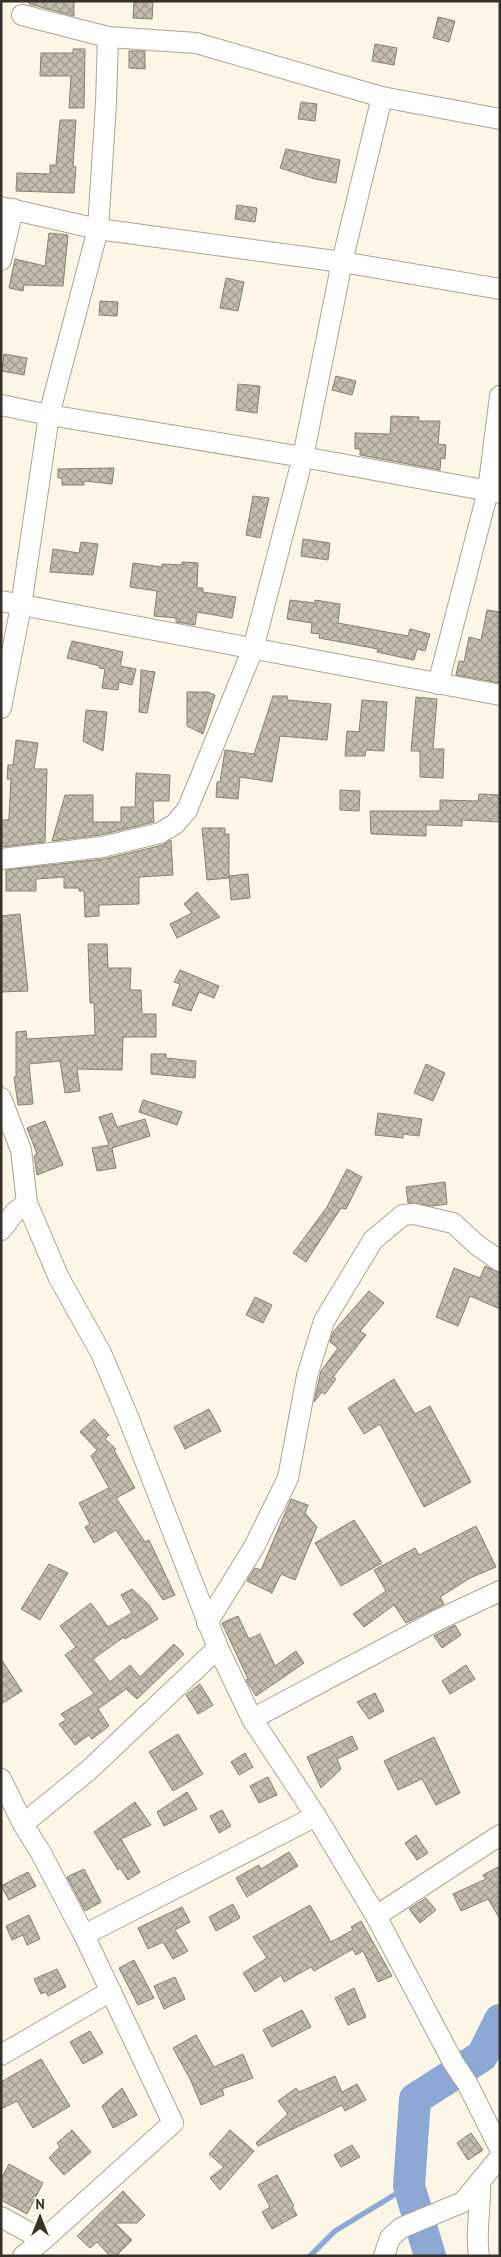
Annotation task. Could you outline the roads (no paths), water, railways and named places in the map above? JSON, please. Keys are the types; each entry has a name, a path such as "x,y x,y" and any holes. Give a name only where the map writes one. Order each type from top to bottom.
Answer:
{"street":[{"path":"22,15 108,37 196,43 382,97 500,119"},
{"path":"1,708 21,606 49,415 98,230 108,37"},
{"path":"1,859 102,847 160,833 175,824 186,810 252,649 303,457 342,262 382,97"},
{"path":"1,260 7,208 98,230 342,262 500,289"},
{"path":"438,684 494,492 500,396"},
{"path":"1,405 49,415 303,457 494,492"},
{"path":"1,602 500,695"},
{"path":"1,1098 21,1150 27,1203 59,1278 101,1353 128,1417 218,1648 252,1718 316,1816 376,1916 453,2062 467,2083 500,2148"},
{"path":"1,1230 15,1212 27,1203"},
{"path":"207,1623 254,1547 288,1478 307,1376 324,1321 373,1240 403,1215 414,1214 453,1223 477,1245 500,1261"},
{"path":"252,1718 438,1620 500,1591"},
{"path":"22,1824 88,1770 218,1648"},
{"path":"1,1779 22,1824 41,1853 84,1935 173,2123 23,2256"},
{"path":"84,1935 316,1816"},
{"path":"376,1916 500,1835"},
{"path":"1,2055 111,1991"},
{"path":"384,2256 390,2238 401,2228 463,2202 480,2184 500,2157"},
{"path":"478,2256 480,2184"},
{"path":"1,2217 43,2240"}],"waterway":[{"path":"430,2256 409,2186 415,2099 482,2056 500,2020"},
{"path":"310,2256 335,2231 409,2186"}]}
